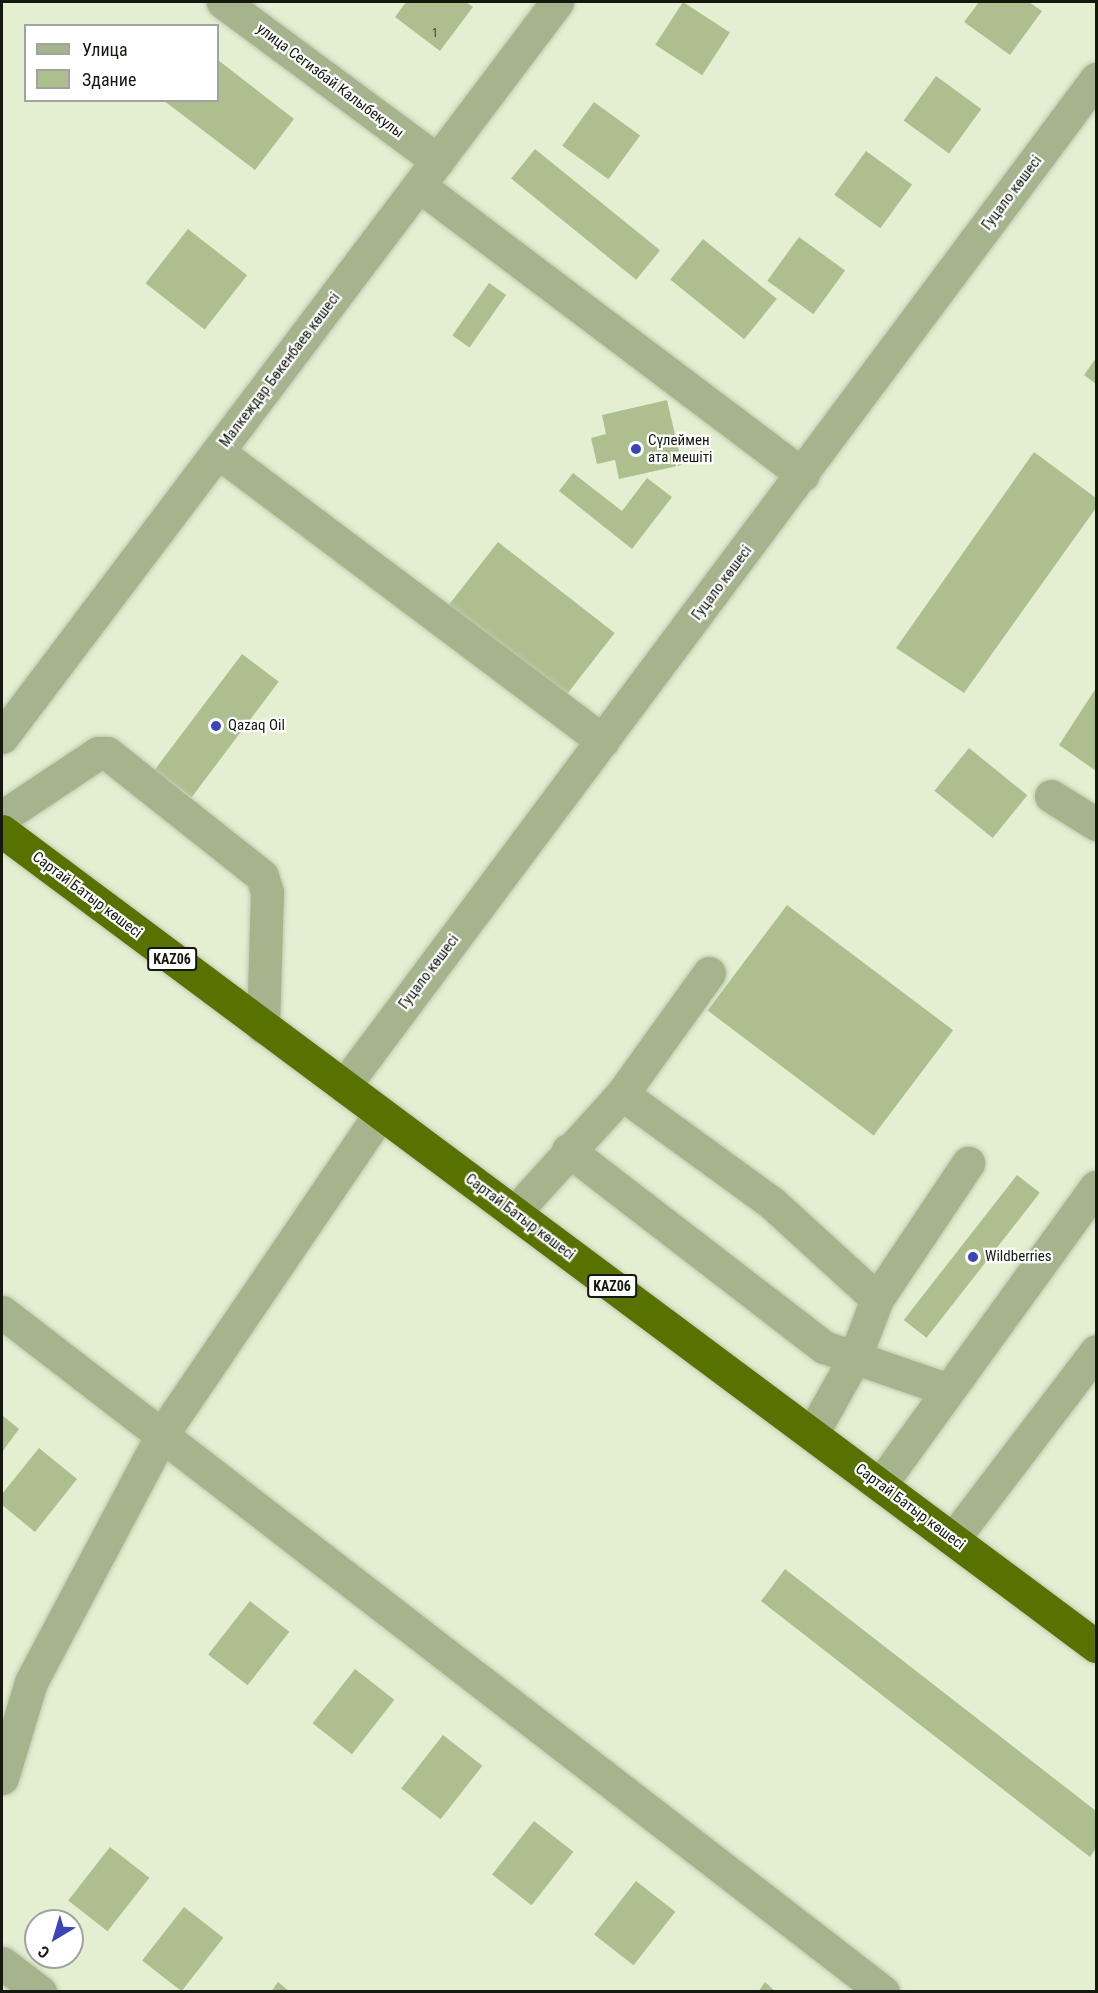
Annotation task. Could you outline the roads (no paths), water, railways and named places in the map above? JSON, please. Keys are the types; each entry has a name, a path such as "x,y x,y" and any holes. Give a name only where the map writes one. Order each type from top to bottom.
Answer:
{"highway":[{"name":"Сартай Батыр көшесі","path":"2,831 1096,1646"}],"street":[{"name":"улица Сегизбай Калыбекулы","path":"223,2 429,174 803,475"},
{"name":"Малкеждар Бөкенбаев көшесі","path":"2,737 557,2"},
{"name":"Гуцало көшесі","path":"344,1086 803,475 1096,79"},
{"path":"218,452 603,741"},
{"path":"2,818 98,753 107,753 253,869 267,892 263,1027"},
{"path":"1051,796 1096,824"},
{"path":"514,1213 568,1150 622,1094 709,973"},
{"path":"622,1094 772,1203 878,1299"},
{"path":"2,1778 31,1682 163,1433 380,1114"},
{"path":"568,1150 797,1329 855,1357 946,1389"},
{"path":"812,1434 855,1357 878,1299 968,1162"},
{"path":"880,1485 946,1389 1096,1187"},
{"path":"2,1312 163,1433 883,1992"},
{"path":"953,1539 1096,1351"},
{"path":"2,1963 40,1992"}],"place":[{"name":"Сүлеймен ата мешіті","path":"636,449"},
{"name":"Qazaq Oil","path":"216,726"},
{"name":"Wildberries","path":"973,1257"}]}
